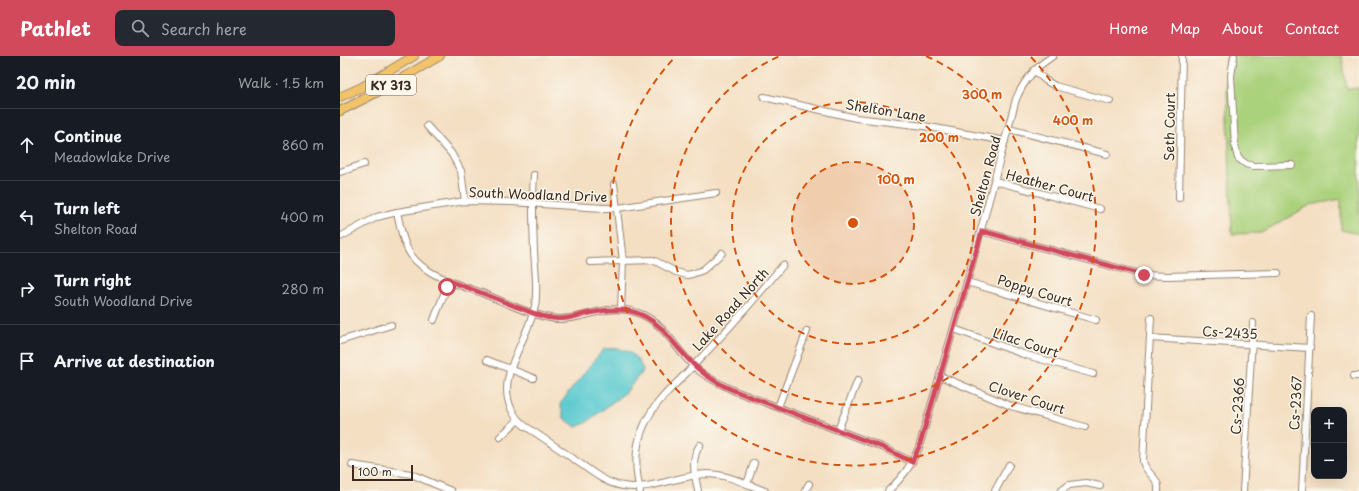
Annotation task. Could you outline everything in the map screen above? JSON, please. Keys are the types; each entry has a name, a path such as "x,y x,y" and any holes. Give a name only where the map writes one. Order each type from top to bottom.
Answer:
{"highway":[{"name":"KY 313","path":"340,97 414,56"},
{"name":"KY 313","path":"340,110 376,93 440,56"}],"street":[{"name":"Shelton Road","path":"888,491 904,476 919,447 982,231 1018,95 1025,81 1034,70 1053,56"},
{"name":"Seth Court","path":"1179,198 1182,56"},
{"path":"1234,56 1231,76 1235,146 1238,158 1246,164 1253,166 1292,166"},
{"path":"1034,70 1045,80 1055,86 1110,101"},
{"name":"Shelton Lane","path":"764,97 856,118 924,126 1005,141"},
{"path":"427,126 451,153 461,171 465,201"},
{"path":"1008,129 1108,154"},
{"path":"340,172 364,164"},
{"path":"534,175 533,204 536,286 535,305 507,384 507,395 510,406 518,420 601,478 617,485 640,489 695,476 720,475 765,491"},
{"name":"Heather Court","path":"995,181 1100,209"},
{"path":"614,184 623,261 621,309"},
{"name":"South Woodland Drive","path":"340,237 370,220 397,212 465,201 618,208 716,193"},
{"path":"397,212 403,238 409,252 415,260 429,272 449,281 547,317 565,319 596,312 621,309 643,315 656,323 694,366 708,378 721,385 898,454 912,462"},
{"path":"982,231 1144,275 1167,276 1278,273"},
{"path":"590,262 653,260 676,272 687,275 703,270 722,253"},
{"name":"Lake Road North","path":"640,489 636,466 636,455 644,426 657,404 694,366 784,265"},
{"path":"434,320 449,281"},
{"name":"Poppy Court","path":"967,282 1096,320"},
{"name":"Cs-2367","path":"1302,491 1311,316"},
{"path":"1151,318 1143,461 1145,468 1157,481 1158,491"},
{"name":"Cs-2366","path":"1243,491 1253,323"},
{"path":"340,341 391,325"},
{"name":"Lilac Court","path":"954,329 1024,354 1092,374"},
{"path":"778,407 807,331"},
{"name":"Cs-2435","path":"1150,338 1310,348"},
{"path":"487,360 534,378"},
{"name":"Clover Court","path":"940,376 1011,406 1085,427"},
{"path":"838,430 858,380"},
{"path":"500,437 518,420"},
{"path":"698,491 694,460 696,450 700,445"},
{"path":"747,484 754,463"},
{"path":"352,465 411,474 451,491"},
{"path":"995,491 1009,465"},
{"path":"805,491 809,484"},
{"path":"1061,491 1069,485 1086,484 1100,486"}],"green space":[{"path":"1230,56 1342,56 1347,89 1359,88 1359,234 1341,230 1341,199 1310,205 1261,233 1232,234 1226,61"}],"water":[{"path":"604,349 623,350 633,354 637,358 643,370 627,391 586,423 576,427 564,418 560,404"}],"route":[{"path":"447,287 449,281 547,317 558,319 571,318 609,309 621,309 643,315 656,323 698,370 715,382 882,447 912,462 919,447 982,231 1144,275"}]}
